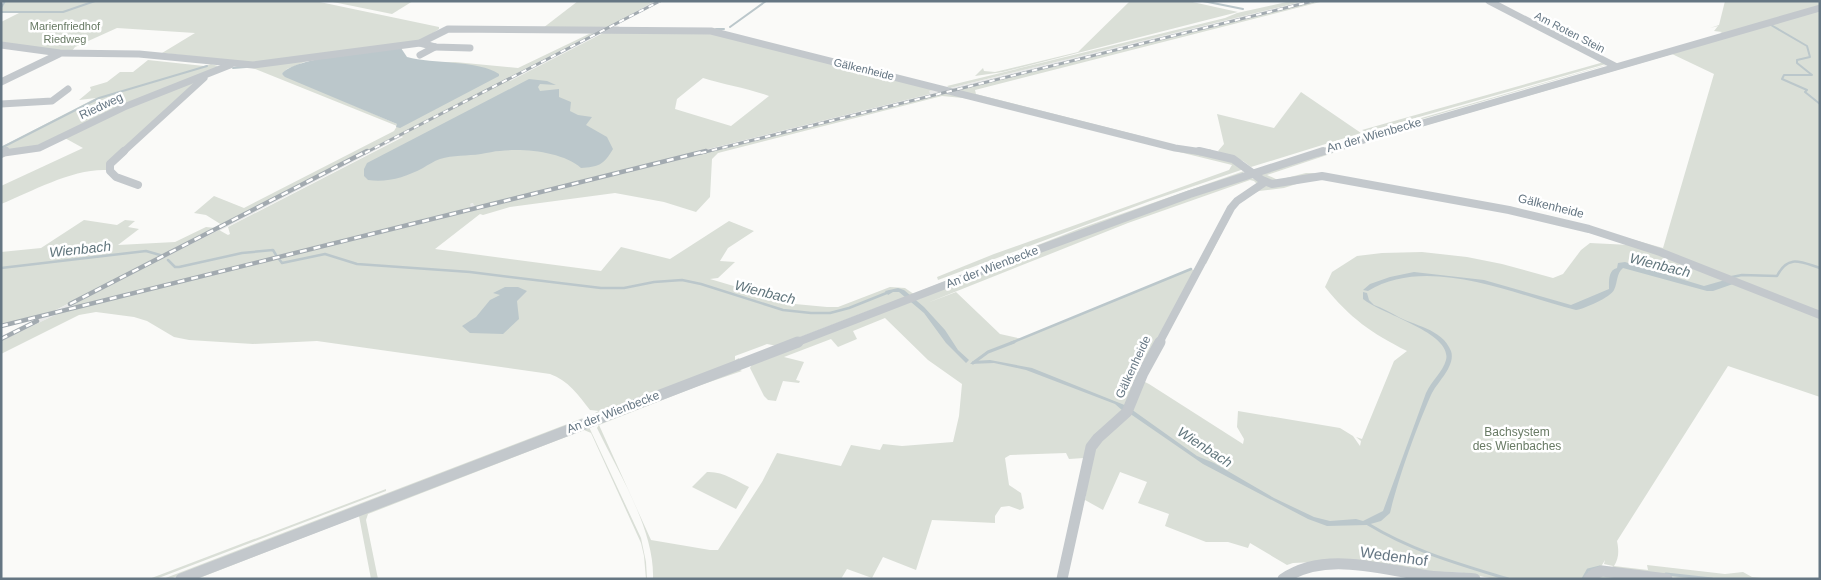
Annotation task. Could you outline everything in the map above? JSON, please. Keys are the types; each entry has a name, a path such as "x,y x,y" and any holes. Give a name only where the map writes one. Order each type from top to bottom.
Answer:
{"street":[{"name":"Am Roten Stein","path":"1489,1 1615,66"},
{"name":"An der Wienbecke","path":"181,579 918,295 1124,217 1252,172 1820,8"},
{"name":"Riedweg","path":"1,45 60,54 139,54 221,66 232,64 271,64 420,43 448,28"},
{"name":"Gälkenheide","path":"448,28 711,31 1175,148 1225,156 1241,164 1265,182 1283,184 1309,177 1322,176 1527,213 1622,239 1724,276 1820,315"},
{"path":"420,43 435,48 470,48"},
{"path":"420,55 435,48"},
{"path":"1,82 60,54"},
{"name":"Riedweg","path":"138,185 116,177 110,171 110,164 210,73 221,66"},
{"name":"Riedweg","path":"1,154 7,151 38,148 124,107 210,73"},
{"path":"2,104 52,101 68,89"},
{"name":"Gälkenheide","path":"1062,579 1091,447 1128,410 1143,373 1237,200 1265,182"},
{"name":"Wedenhof","path":"1283,579 1292,572 1308,567 1364,565 1431,576 1475,579"},
{"path":"1589,579 1594,574 1602,572 1667,579"}],"shaded area":[{"path":"655,1 662,1 616,25 620,27 610,29 68,309 474,203 475,207 929,94 928,91 936,89 938,91 1305,1 1317,1 591,183 92,304 59,313 1,341 1,337 39,318 1,327 1,325 50,313"},
{"path":"401,48 407,57 479,66 499,74 499,76 400,128 396,127 397,124 285,77 282,74 289,68 319,59"},
{"path":"529,79 547,81 556,85 540,84 538,87 540,91 559,89 559,97 571,102 570,111 578,115 592,117 586,125 607,137 613,149 607,159 596,166 581,168 564,158 543,152 520,150 495,151 445,158 410,174 389,180 368,180 364,176 364,169 367,163"},
{"path":"1625,262 1704,286 1725,280 1733,284 1713,291 1707,291 1623,268 1619,273 1612,293 1597,302 1576,310 1472,281 1444,277 1417,276 1392,281 1368,291 1363,290 1370,284 1414,272 1484,280 1571,305 1609,289 1612,271 1617,268 1618,263"},
{"path":"505,287 518,287 527,291 517,301 519,319 503,334 470,333 462,326 476,317 490,300 500,295 493,293"},
{"path":"898,288 904,290 924,307 945,330 958,350 969,360 966,363 946,343 924,313 899,292 893,292 888,295 885,291"},
{"path":"1363,292 1367,293 1369,300 1374,305 1426,328 1441,337 1447,343 1452,357 1445,374 1431,395 1403,468 1390,513 1381,521 1367,525 1327,526 1308,519 1203,464 1129,413 1131,409 1197,456 1214,463 1274,498 1314,517 1330,521 1356,519 1363,521 1383,511 1426,393 1440,373 1446,360 1445,350 1439,341 1414,325 1372,305 1363,299"},
{"path":"990,360 1032,368 1127,406 1123,411 1115,404 1026,370 994,363 970,364 973,361"}],"green space":[{"name":"Marienfriedhof Riedweg","path":"5,1 315,1 439,27 439,29 422,40 254,63 162,53 195,33 117,28 75,47 72,51 1,42 1,22 21,12 1,11"},
{"path":"328,1 413,1 392,14"},
{"path":"578,1 655,1 605,29 543,28"},
{"path":"1130,1 1188,1 1238,12 1003,72 975,76 983,68 984,71 995,72 1078,52"},
{"path":"1291,1 1305,1 950,88 947,86 1225,18 1237,13"},
{"path":"1317,1 1324,1 975,90 976,94 1149,138 955,90"},
{"name":"Bachsystem des Wienbaches","path":"1725,1 1820,1 1820,313 1774,294 1772,296 1820,316 1820,397 1728,366 1617,541 1618,554 1614,566 1648,570 1647,565 1725,574 1743,572 1752,577 1772,579 1687,579 1615,571 1611,569 1613,566 1604,564 1605,560 1602,565 1605,574 1639,579 1495,579 1458,572 1421,572 1360,560 1293,563 1287,565 1250,543 1248,548 1228,542 1206,542 1165,526 1169,514 1138,503 1147,482 1120,472 1103,510 1085,500 1093,449 1107,433 1102,430 1088,446 1084,458 1069,459 1066,453 1010,455 1005,458 1009,485 1021,493 1024,508 1020,510 1009,506 1001,507 995,516 995,523 932,520 916,570 883,557 872,578 847,569 841,579 653,579 648,541 636,508 651,540 718,550 762,482 777,453 841,466 851,445 880,450 883,444 902,446 953,442 959,416 962,384 928,360 885,318 853,331 857,339 838,347 831,339 784,357 804,362 796,380 800,381 799,383 783,381 776,401 768,400 764,396 750,368 753,362 880,313 876,308 777,346 767,344 735,356 735,360 739,358 740,360 599,414 595,413 599,411 590,410 568,384 550,374 317,341 253,344 189,340 174,337 147,321 134,317 96,312 79,315 1,354 1,341 59,313 97,303 67,309 86,298 83,296 50,313 1,325 1,252 41,248 84,220 117,225 125,220 135,221 128,227 139,229 118,245 175,242 206,227 216,228 160,256 164,258 219,230 228,235 230,234 228,227 403,137 399,134 222,225 206,215 194,213 214,196 244,208 394,131 397,126 250,67 307,61 287,69 282,74 397,124 395,120 319,89 323,63 317,60 400,49 399,53 404,58 429,63 455,62 518,68 591,33 524,31 599,31 507,79 510,81 605,32 711,32 936,89 929,91 930,94 475,207 473,203 470,204 472,211 948,92 1149,142 973,99 942,96 718,153 712,159 710,197 696,212 664,202 615,193 510,207 483,215 480,214 435,249 601,271 621,247 670,259 729,221 754,231 728,248 720,261 735,262 718,278 710,279 795,304 838,307 890,287 905,288 921,299 920,297 1137,215 1248,177 1258,180 1258,186 1234,202 1201,261 1231,204 1255,187 1257,184 1254,181 1250,180 1128,223 927,303 956,292 1000,334 1022,339 1191,269 1195,271 1137,378 1243,444 1244,439 1237,427 1238,411 1340,428 1353,436 1360,446 1361,441 1356,437 1362,439 1394,361 1407,351 1362,324 1343,308 1325,287 1332,272 1357,256 1422,252 1467,257 1502,264 1553,278 1563,274 1581,250 1590,243 1630,245 1540,218 1335,180 1315,178 1284,188 1259,191 1246,197 1235,208 1245,197 1268,185 1287,185 1310,179 1319,177 1324,177 1538,217 1610,236 1662,253 1598,230 1522,211 1319,175 1274,182 1260,175 1261,172 1348,145 1728,36 1720,33 1722,32 1714,31 1718,26 1710,28 1719,25","holes":["1672,54 1714,74 1663,248 1550,216 1313,173 1278,180 1267,175 1351,147","703,78 769,96 731,126 675,109 677,99"]},
{"path":"148,60 218,66 209,73 24,151 1,154 1,147 96,98 79,100 91,90 90,87 107,82 120,72 133,72"},
{"path":"1604,62 1606,64 1366,132 1362,130"},
{"path":"1606,65 1371,134 1369,133"},
{"path":"205,76 108,170 95,170 67,176 1,204 1,186 83,148 63,137 125,108"},
{"path":"1301,92 1361,133 1251,167 1243,161 1218,151 1224,144 1217,114 1274,128"},
{"path":"1175,151 1224,157 1244,169 1150,201 938,280 937,277 994,254 1229,170 1232,165"},
{"path":"1244,171 1243,173 920,291 1081,228"},
{"path":"1233,210 1205,264 1222,229"},
{"name":"Bachsystem des Wienbaches","path":"736,368 742,371 698,386 599,425 606,418"},
{"path":"583,418 578,422 170,579 163,579"},
{"name":"Bachsystem des Wienbaches","path":"599,425 632,498 597,428"},
{"path":"589,427 641,538 647,579 641,543 591,433 584,430 368,514 366,520 378,579 371,579 359,516 197,579 191,579"},
{"path":"707,472 724,475 749,487 736,509 692,487"},
{"path":"386,489 386,491 156,579 149,579"}],"waterway":[{"path":"1,8 5,1"},
{"path":"1,12 63,12 95,1"},
{"path":"730,27 766,1"},
{"path":"1203,1 1243,9"},
{"name":"Wienbach","path":"1771,25 1807,46 1810,57 1797,60 1797,63 1812,75 1784,75 1782,79 1807,90 1805,92 1820,104"},
{"path":"716,29 724,29"},
{"path":"1,148 99,98 207,66"},
{"path":"233,68 246,67"},
{"name":"Wienbach","path":"168,260 175,267 179,267 242,253 273,250 276,255"},
{"name":"Wienbach","path":"1,268 146,251 160,255"},
{"name":"Wienbach","path":"279,259 282,263 325,254 357,264 470,272 601,288 624,288 654,282 682,280 701,284 783,310 811,313 830,313 849,308 889,292"},
{"name":"Wienbach","path":"1732,277 1742,275 1777,276 1781,269 1790,262 1801,262 1820,268"},
{"path":"1011,343 1191,269"},
{"path":"973,363 988,352 1014,342"},
{"path":"1368,524 1419,549 1508,579"},
{"path":"1583,579 1588,570 1600,567"},
{"path":"1666,574 1712,579"}],"railway":[{"path":"365,153 660,1"},
{"path":"701,153 1313,1"},
{"path":"70,304 367,151"},
{"path":"1,326 706,151"},
{"path":"1,339 37,321"}]}
